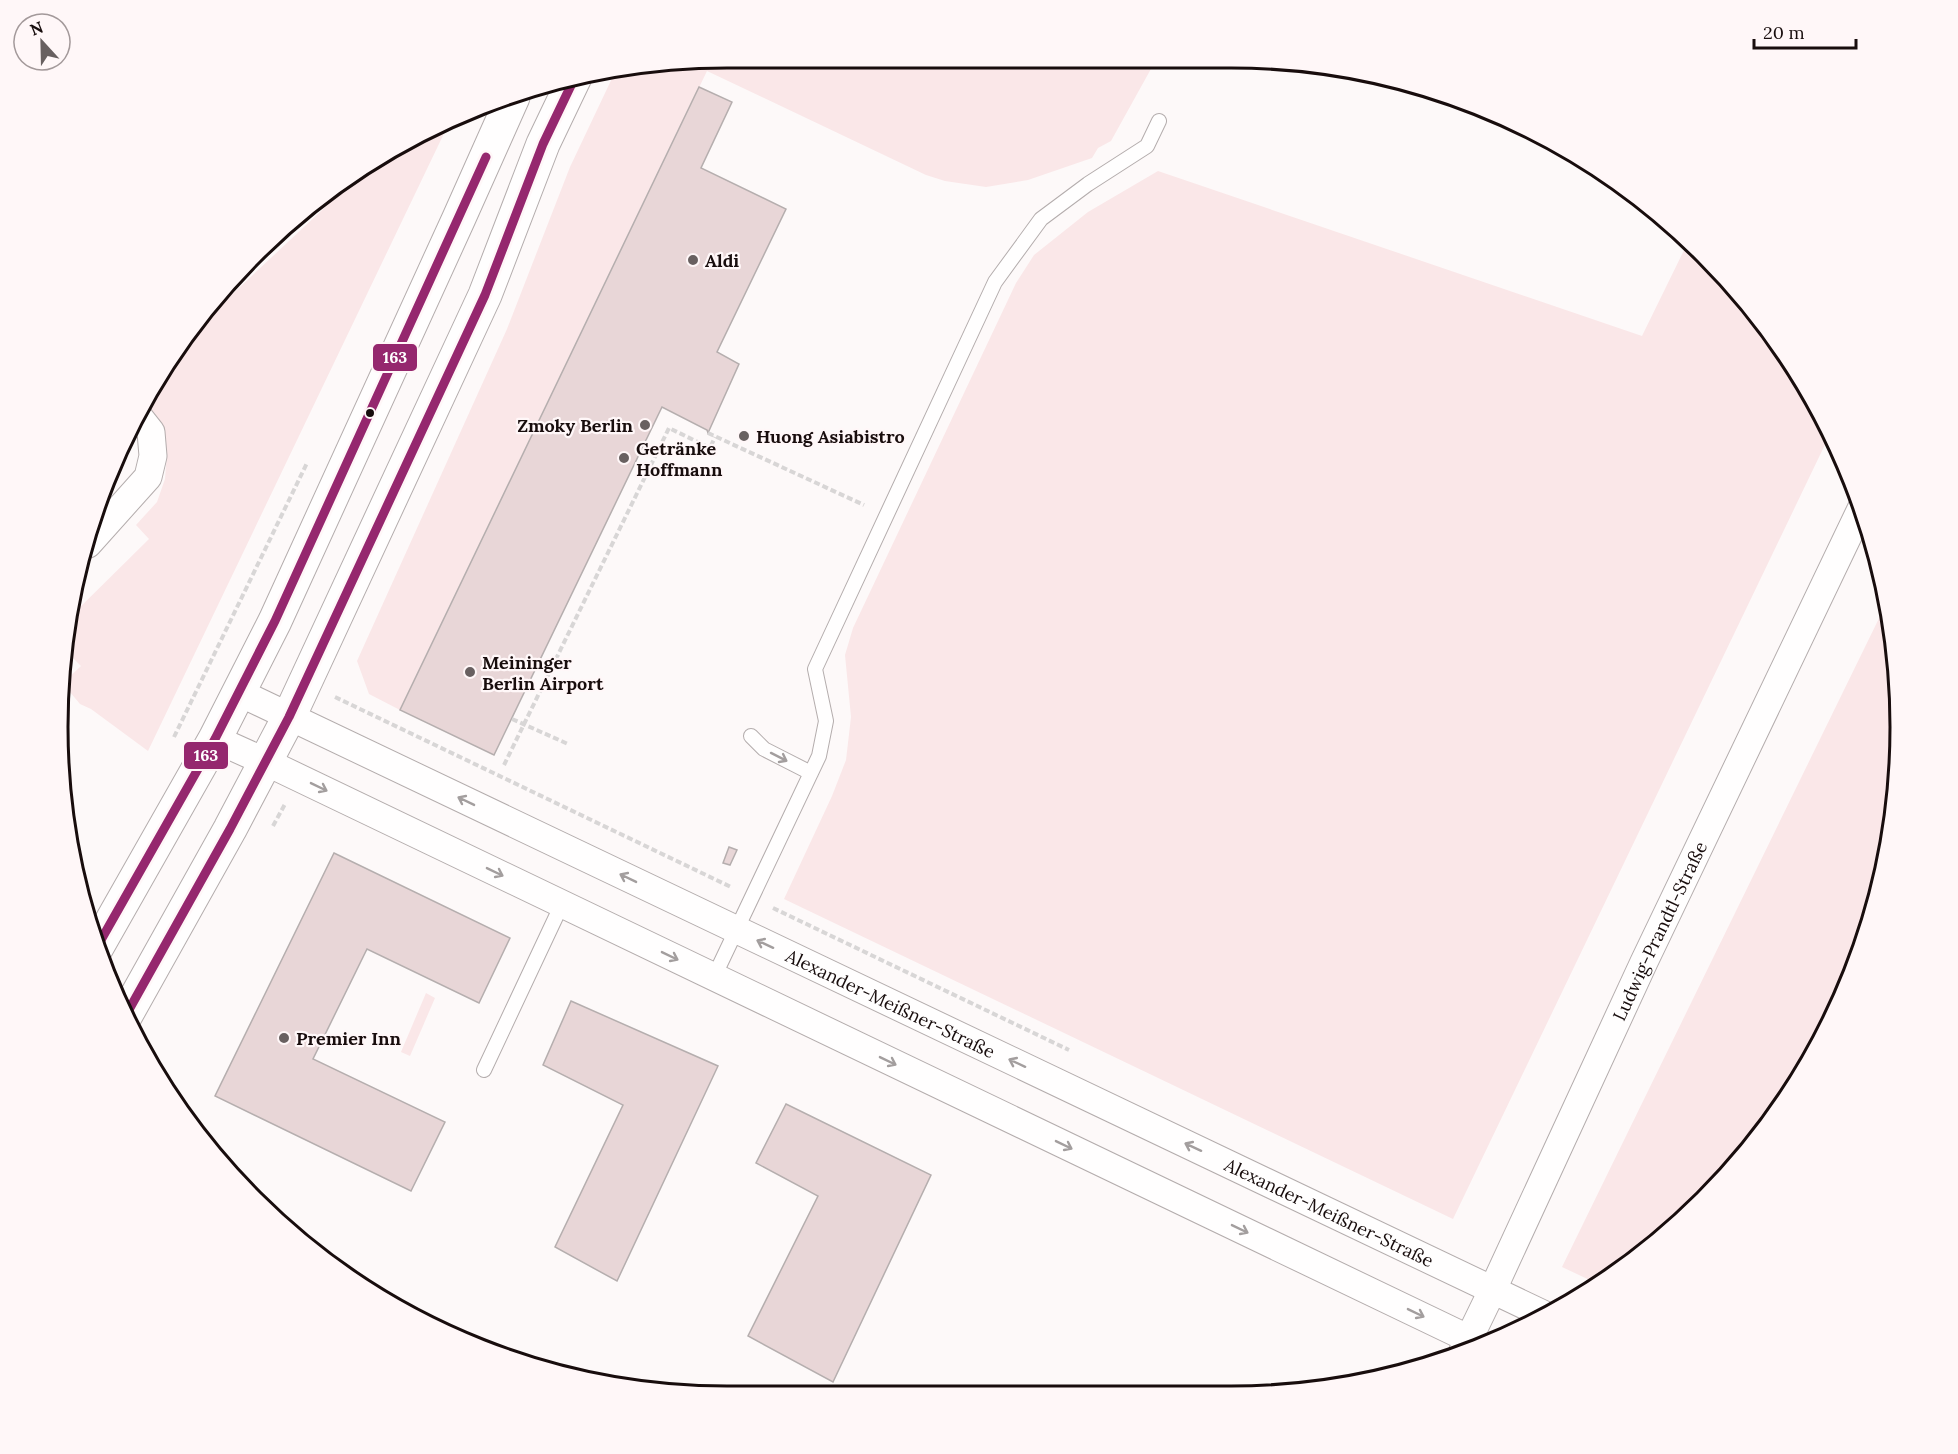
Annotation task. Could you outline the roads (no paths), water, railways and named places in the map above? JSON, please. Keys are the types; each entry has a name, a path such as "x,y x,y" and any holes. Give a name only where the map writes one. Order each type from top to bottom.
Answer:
{"main road":[{"path":"131,1007 289,717 485,295 543,144 570,87"},
{"path":"102,939 215,739 283,603 455,229 509,104"}],"street":[{"path":"96,535 148,477 153,456 151,432 143,422"},
{"name":"Ludwig-Prandtl-Straße","path":"1474,1339 1493,1289 1644,962 1857,518"},
{"name":"Alexander-Meißner-Straße","path":"238,692 1537,1311"},
{"path":"215,739 714,977 1466,1343"}],"lane":[{"path":"714,977 819,756 826,721 815,669 995,282 1041,219 1088,184 1147,146 1159,121"},
{"path":"751,736 764,749 811,773"},
{"path":"484,1070 562,904"}],"place":[{"name":"Aldi","path":"693,260"},
{"name":"Zmoky Berlin","path":"645,425"},
{"name":"Huong Asiabistro","path":"744,436"},
{"name":"Getränke Hoffmann","path":"624,458"},
{"name":"Meininger Berlin Airport","path":"470,672"},
{"name":"Premier Inn","path":"284,1038"}]}
